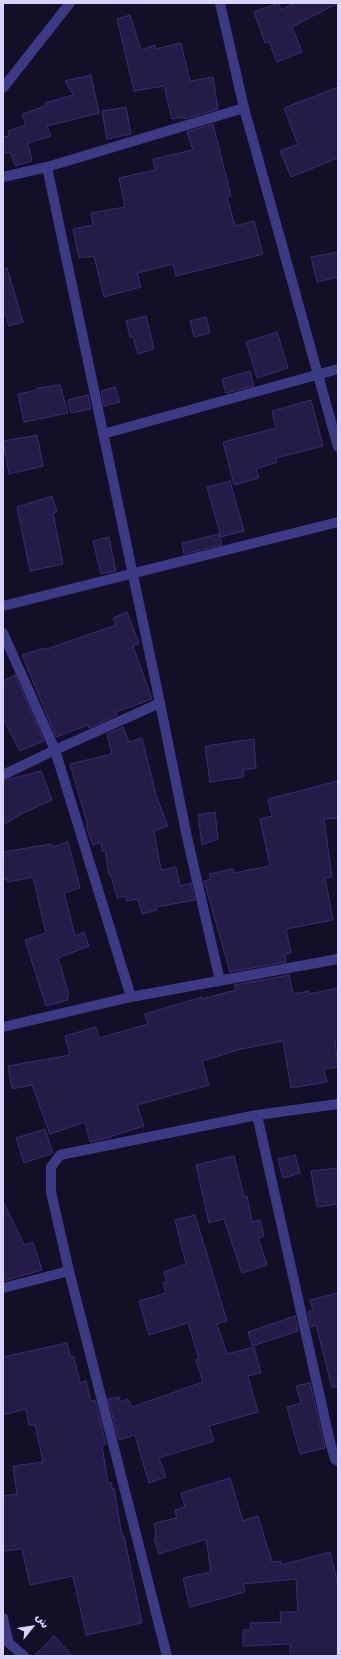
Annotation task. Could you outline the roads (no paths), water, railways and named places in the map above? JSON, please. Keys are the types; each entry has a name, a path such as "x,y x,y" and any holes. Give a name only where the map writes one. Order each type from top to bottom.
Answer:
{"street":[{"path":"3,88 70,3"},
{"path":"220,3 244,108 338,447"},
{"path":"3,177 47,167 244,108"},
{"path":"47,167 187,837 220,980"},
{"path":"103,434 338,368"},
{"path":"3,606 338,522"},
{"path":"3,633 55,750 131,997"},
{"path":"3,775 160,703"},
{"path":"3,1027 131,997 338,959"},
{"path":"167,1656 69,1271 51,1192 51,1167 60,1155 257,1115 338,1104"},
{"path":"257,1115 330,1442 335,1459 338,1461"},
{"path":"3,1288 69,1271"},
{"path":"3,1618 5,1639 24,1656"}]}
